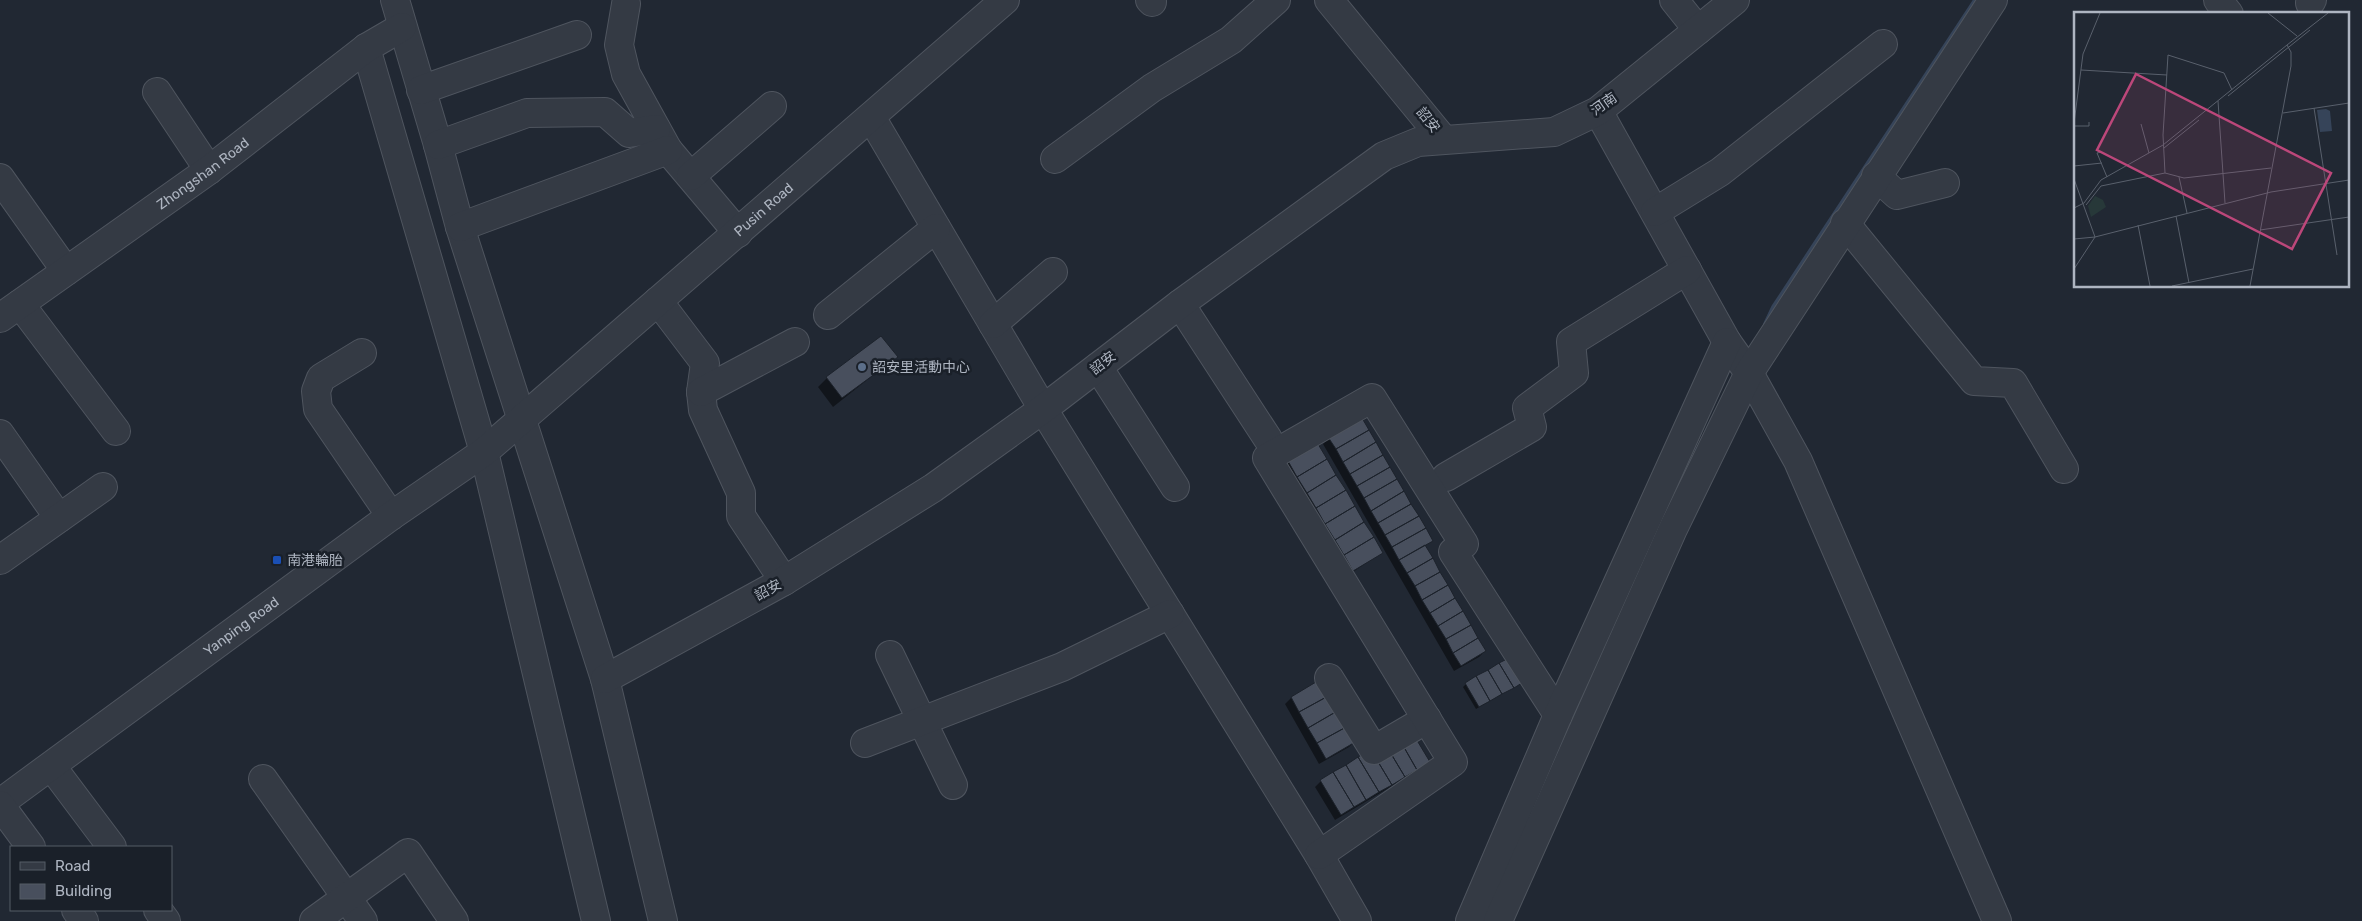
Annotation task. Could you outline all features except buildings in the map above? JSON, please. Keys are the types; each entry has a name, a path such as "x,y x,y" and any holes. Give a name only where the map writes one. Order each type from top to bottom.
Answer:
{"street":[{"path":"395,0 460,227 604,679 663,921"},
{"name":"Pusin Road","path":"484,452 1006,0"},
{"path":"1055,159 1152,88 1231,40 1276,0"},
{"name":"詔安","path":"1329,0 1443,139"},
{"path":"1674,0 1698,30"},
{"name":"河南","path":"1443,139 1527,136 1554,132 1598,110 1735,0"},
{"path":"1498,921 1673,529 1749,373 1845,223 1993,0"},
{"path":"2218,0 2227,12"},
{"path":"626,4 619,45 626,74 662,140 738,233"},
{"name":"Zhongshan Road","path":"10,311 209,170 366,48 402,27"},
{"path":"421,90 577,35"},
{"path":"1655,212 1720,172 1883,44"},
{"path":"366,48 484,452 596,921"},
{"path":"157,92 209,170"},
{"path":"691,176 772,106"},
{"path":"1598,110 1727,342 1749,373 1798,461 1997,921"},
{"path":"438,145 527,113 605,112 630,133 662,140"},
{"path":"871,117 1043,409 1319,855 1357,921"},
{"name":"詔安","path":"604,679 784,582 933,488 1043,409 1180,304 1384,156 1418,142 1443,139"},
{"path":"460,227 662,140"},
{"path":"1876,176 1897,195 1945,183"},
{"path":"0,178 66,271"},
{"path":"1845,223 1974,381 2014,383 2064,469"},
{"path":"828,315 936,228"},
{"path":"1446,477 1532,427 1527,408 1574,373 1571,342 1687,270"},
{"path":"993,324 1054,272"},
{"path":"658,301 705,363 701,392 703,410 741,494 741,516 784,582"},
{"path":"1180,304 1268,439"},
{"path":"10,311 116,431"},
{"path":"701,392 795,342"},
{"path":"1470,921 1558,715 1727,342"},
{"path":"362,353 321,378 316,391 318,409 391,516"},
{"path":"1098,367 1175,486"},
{"path":"1319,855 1454,762 1267,458 1372,398 1464,544 1453,552 1558,715"},
{"path":"0,434 59,518"},
{"name":"Yanping Road","path":"0,804 391,516 484,452"},
{"path":"0,560 103,487"},
{"path":"865,743 1062,667 1170,614"},
{"path":"890,656 953,785"},
{"path":"1329,678 1374,750 1427,719"},
{"path":"52,767 111,846"},
{"path":"263,779 363,921"},
{"path":"0,804 29,846"},
{"path":"314,921 408,852 454,921"}],"waterway":[{"path":"1766,324 1774,307 1976,0"}],"place":[{"name":"詔安里活動中心","path":"862,367"},
{"name":"南港輪胎","path":"277,560"}]}
